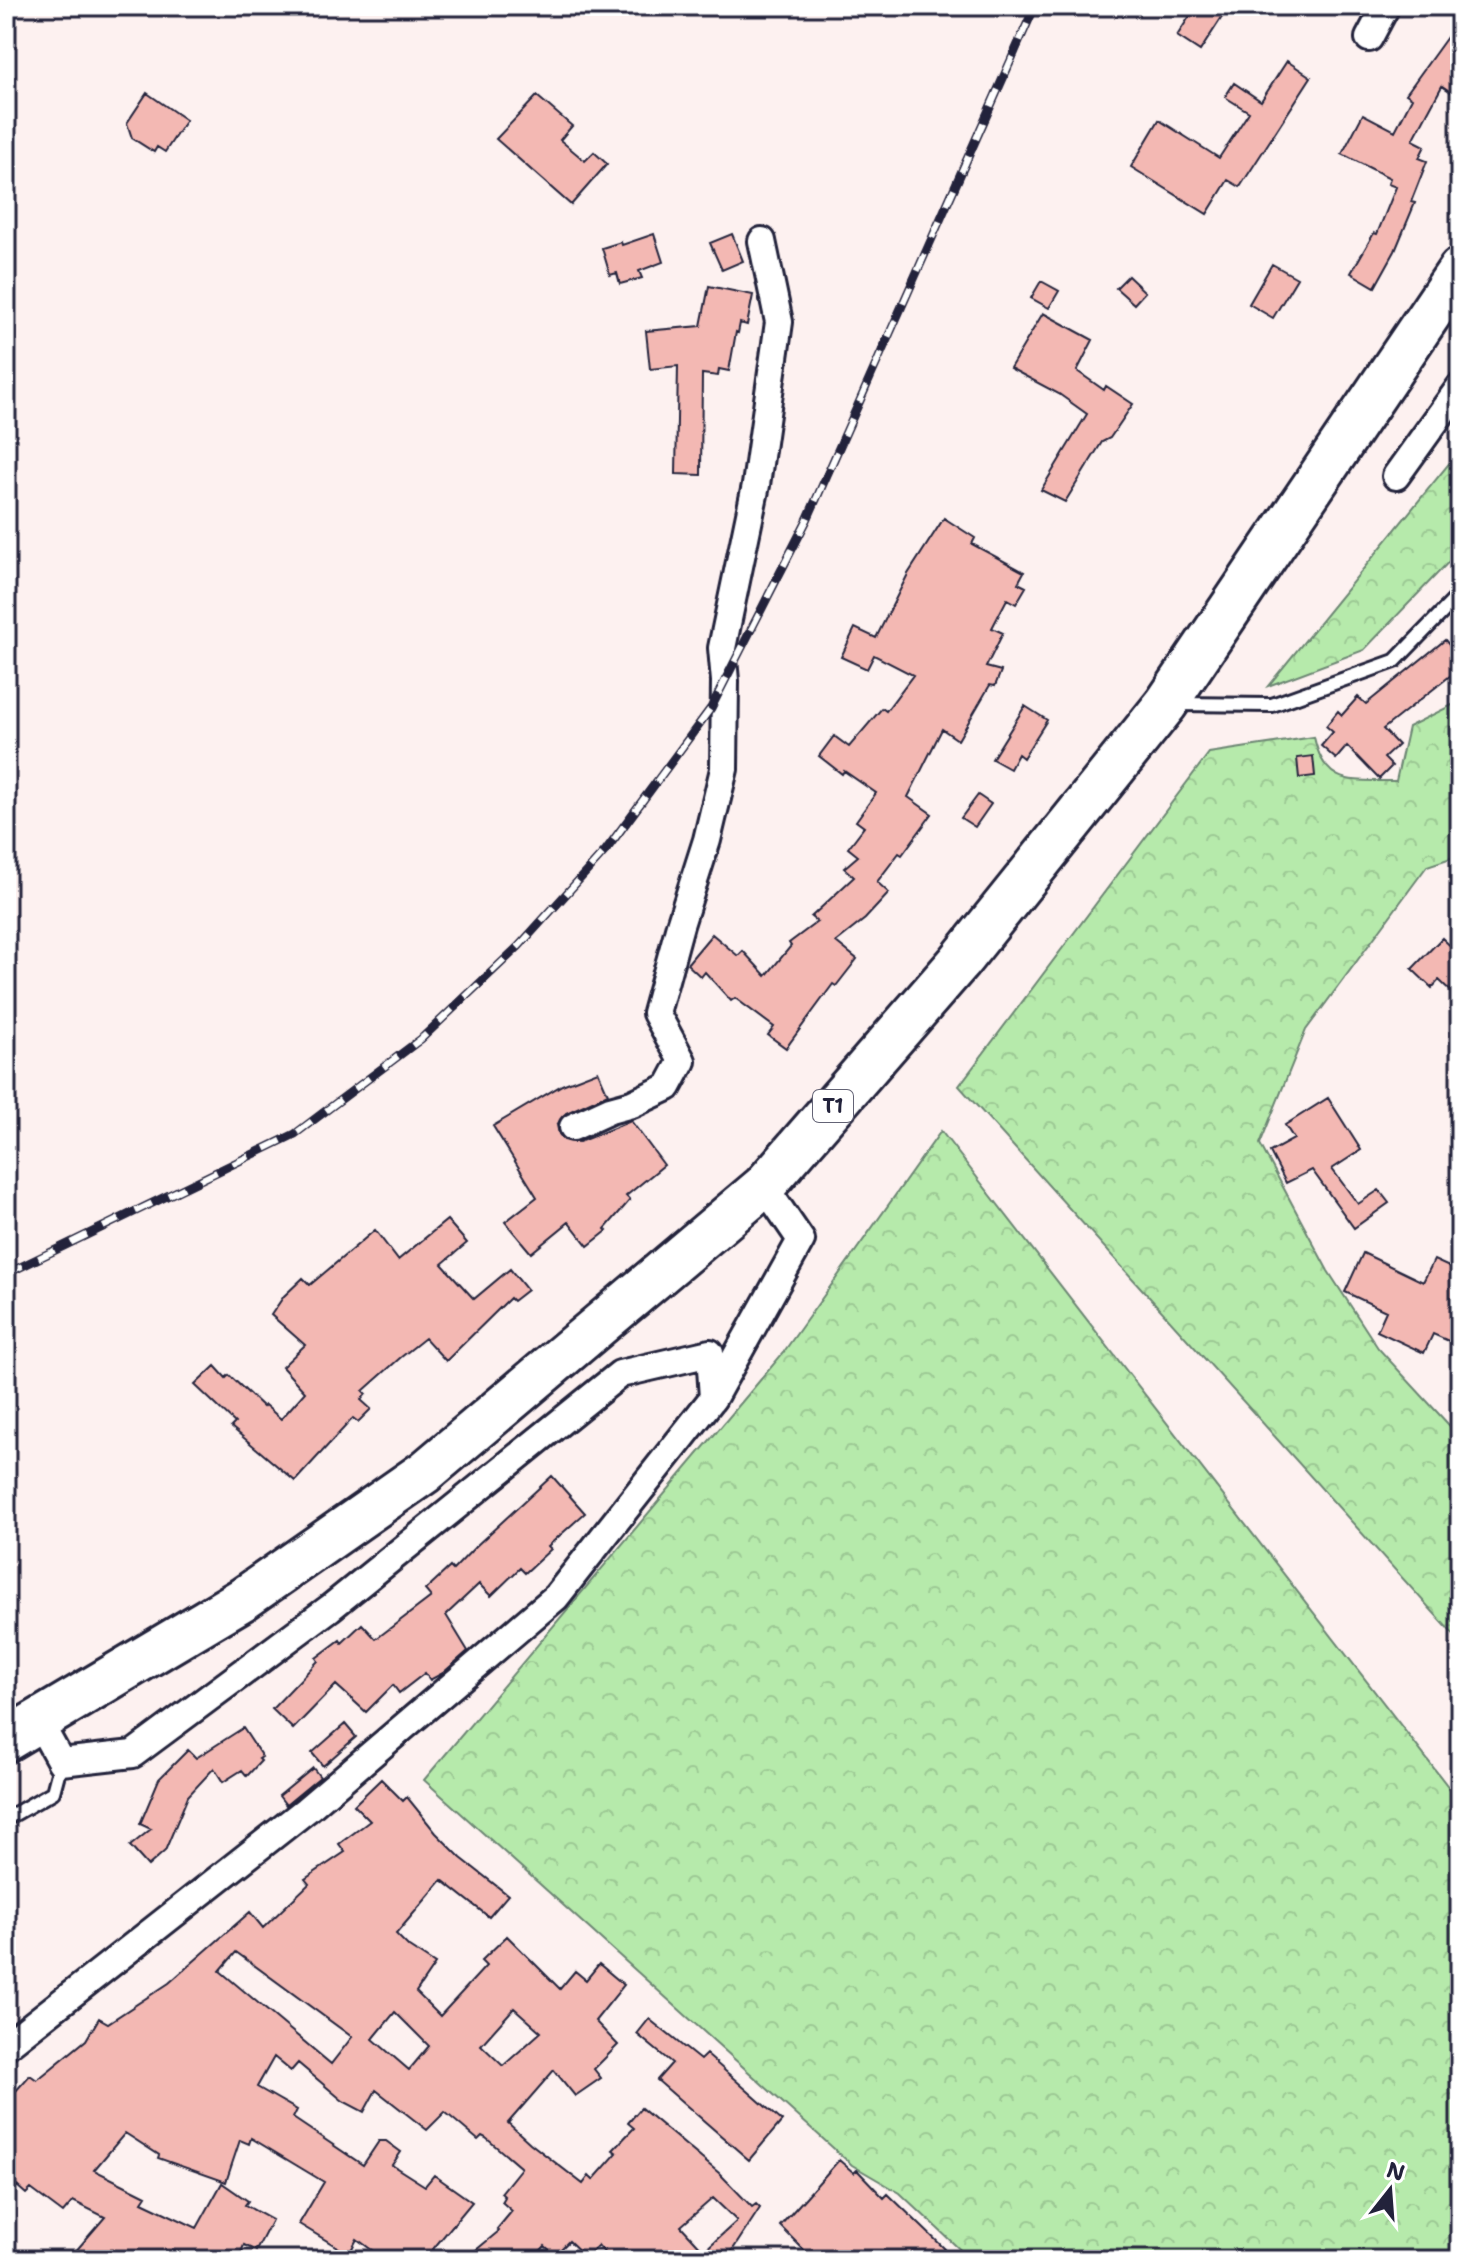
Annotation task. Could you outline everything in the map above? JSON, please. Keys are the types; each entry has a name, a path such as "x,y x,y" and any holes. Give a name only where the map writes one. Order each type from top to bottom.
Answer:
{"highway":[{"name":"T1","path":"22,1731 243,1599 425,1472 764,1186 959,962 1166,704 1460,269"}],"street":[{"path":"1369,38 1386,6"},
{"path":"573,1127 668,1087 682,1061 656,1013 707,840 724,769 725,681 722,648 756,485 779,322 762,241"},
{"path":"1396,476 1460,387"},
{"path":"6,2046 306,1810 556,1597 713,1398 801,1240 764,1186"},
{"path":"22,1731 61,1762 133,1754 330,1608 620,1374 710,1353 713,1398"}],"lane":[{"path":"1166,704 1272,705 1395,661 1460,594"},
{"path":"6,1819 53,1792 61,1762"}],"green space":[{"path":"1460,450 1460,550 1364,650 1268,686"},
{"path":"1460,701 1460,855 1427,866 1306,1030 1260,1144 1328,1271 1378,1348 1460,1437 1460,1642 959,1086 1209,753 1314,737 1325,765 1333,773 1354,780 1396,781 1408,727"},
{"path":"941,1131 1460,1802 1460,2260 971,2260 900,2193 852,2165 424,1780 783,1353"}],"building":[{"path":"1196,6 1211,6 1224,14 1200,51 1177,36"},
{"path":"1460,19 1460,85 1454,94 1442,86 1413,140 1425,146 1419,158 1427,161 1411,202 1415,203 1395,251 1375,287 1351,273 1374,233 1377,234 1396,187 1388,184 1390,178 1342,154 1363,114 1395,131 1412,98 1406,94"},
{"path":"1287,61 1311,77 1240,187 1228,180 1207,214 1131,167 1159,120 1219,158 1249,112 1225,97 1234,83 1261,101"},
{"path":"147,93 186,120 165,152 157,147 154,152 132,138 127,123"},
{"path":"537,96 572,126 560,140 585,161 594,152 607,164 571,205 496,139"},
{"path":"654,234 663,262 639,271 642,278 620,284 617,273 610,275 602,248"},
{"path":"732,234 743,261 722,270 710,243"},
{"path":"1272,264 1297,278 1273,318 1249,304"},
{"path":"1128,276 1145,292 1134,304 1116,288"},
{"path":"1041,281 1059,291 1049,308 1031,298"},
{"path":"709,286 753,295 747,325 740,323 736,332 729,371 719,369 718,376 702,374 701,475 676,474 678,366 650,369 646,331 701,326"},
{"path":"1043,313 1093,340 1077,371 1104,390 1106,386 1133,404 1110,438 1102,442 1065,502 1041,490 1087,414 1059,394 1010,368"},
{"path":"944,518 975,538 972,544 1024,572 1018,583 1026,587 1016,604 1007,599 992,628 1003,633 986,667 1001,671 995,686 990,685 958,740 942,729 908,797 932,814 902,855 899,853 877,882 889,893 865,919 836,942 857,959 836,986 833,984 786,1048 768,1035 774,1027 735,998 731,1001 705,972 701,977 687,964 712,934 738,956 743,951 766,976 791,946 789,943 817,922 811,917 854,877 844,868 858,856 848,848 864,827 856,821 876,793 844,771 842,774 819,756 834,736 849,747 882,708 886,711 913,675 874,655 867,669 841,657 855,628 876,638 908,574"},
{"path":"1445,640 1460,658 1460,668 1383,729 1398,745 1384,758 1392,766 1379,779 1347,746 1336,759 1321,746 1333,732 1326,726 1338,711 1342,715 1358,697 1366,704"},
{"path":"1025,706 1047,720 1023,758 1018,754 1010,769 992,759"},
{"path":"1313,756 1315,776 1299,778 1297,758"},
{"path":"978,795 991,804 975,827 961,818"},
{"path":"1442,938 1460,955 1460,1000 1439,980 1432,988 1412,969"},
{"path":"598,1071 608,1094 566,1113 557,1125 559,1134 564,1140 579,1142 631,1121 664,1165 626,1196 630,1200 605,1229 607,1231 588,1246 569,1222 531,1253 505,1222 537,1197 493,1126 562,1085"},
{"path":"1328,1098 1361,1150 1332,1169 1358,1204 1379,1190 1389,1203 1354,1228 1312,1170 1286,1183 1270,1152 1294,1139 1285,1125"},
{"path":"447,1220 467,1243 442,1264 474,1299 510,1269 527,1290 513,1301 510,1298 446,1361 425,1338 400,1358 363,1391 366,1394 361,1400 371,1409 358,1422 353,1418 295,1481 231,1427 235,1423 195,1385 215,1366 226,1378 229,1375 263,1407 265,1405 281,1419 305,1392 282,1367 305,1345 271,1315 284,1296 303,1278 310,1285 375,1230 398,1260"},
{"path":"1363,1253 1423,1282 1434,1260 1460,1272 1460,1346 1433,1334 1424,1353 1377,1331 1386,1311 1345,1292"},
{"path":"552,1476 585,1513 548,1546 551,1549 525,1573 520,1568 491,1596 479,1584 446,1615 468,1651 443,1673 430,1680 425,1673 399,1693 393,1685 366,1712 336,1685 293,1729 272,1709 318,1661 316,1658 340,1640 342,1643 362,1624 376,1639 431,1597 425,1590 450,1567 453,1570"},
{"path":"345,1724 356,1737 323,1766 312,1753"},
{"path":"243,1728 262,1757 259,1759 261,1761 247,1776 242,1770 223,1782 214,1768 188,1796 165,1851 148,1866 130,1846 151,1829 140,1824 159,1779 188,1750 196,1758"},
{"path":"313,1768 320,1777 286,1805 279,1796"},
{"path":"381,1779 403,1801 407,1797 461,1858 508,1895 489,1917 442,1880 396,1934 435,1964 416,1992 440,2016 486,1966 481,1961 507,1936 560,1989 575,1971 586,1980 599,1964 624,1985 595,2021 618,2045 594,2069 601,2078 575,2096 554,2070 508,2123 583,2184 589,2176 593,2180 617,2153 613,2150 634,2128 628,2123 641,2108 719,2173 752,2207 756,2204 760,2208 726,2260 610,2260 598,2245 586,2257 569,2241 555,2255 545,2246 532,2260 464,2260 499,2231 497,2229 512,2211 502,2202 505,2197 501,2193 521,2168 486,2138 482,2136 478,2140 445,2112 427,2130 376,2090 364,2112 343,2101 298,2063 291,2071 274,2057 257,2087 297,2110 293,2118 363,2165 379,2141 386,2141 401,2152 392,2165 425,2186 434,2175 472,2202 424,2260 385,2260 357,2239 349,2254 299,2224 324,2182 251,2138 249,2144 240,2140 226,2182 158,2158 159,2155 125,2133 94,2170 146,2196 142,2202 197,2228 222,2183 248,2201 245,2205 272,2220 256,2251 244,2245 238,2260 68,2260 105,2217 73,2201 63,2213 31,2189 26,2194 17,2186 6,2199 6,2102 30,2075 37,2080 86,2040 99,2018 108,2023 169,1983 250,1912 263,1928 309,1884 305,1879 345,1852 339,1844 370,1821 354,1805","holes":["236,1952 352,2037 331,2064 220,1971","514,2008 541,2032 503,2066 481,2045","395,2012 429,2046 409,2070 373,2039","713,2198 737,2221 704,2251 681,2226"]},
{"path":"649,2019 700,2060 706,2054 782,2121 749,2160 657,2080 672,2063 637,2034"},
{"path":"839,2160 854,2173 857,2170 884,2198 888,2194 945,2249 934,2260 814,2260 780,2226"}],"railway":[{"path":"6,1274 295,1134 421,1039 519,946 606,850 711,708 807,520 1035,6"}]}
